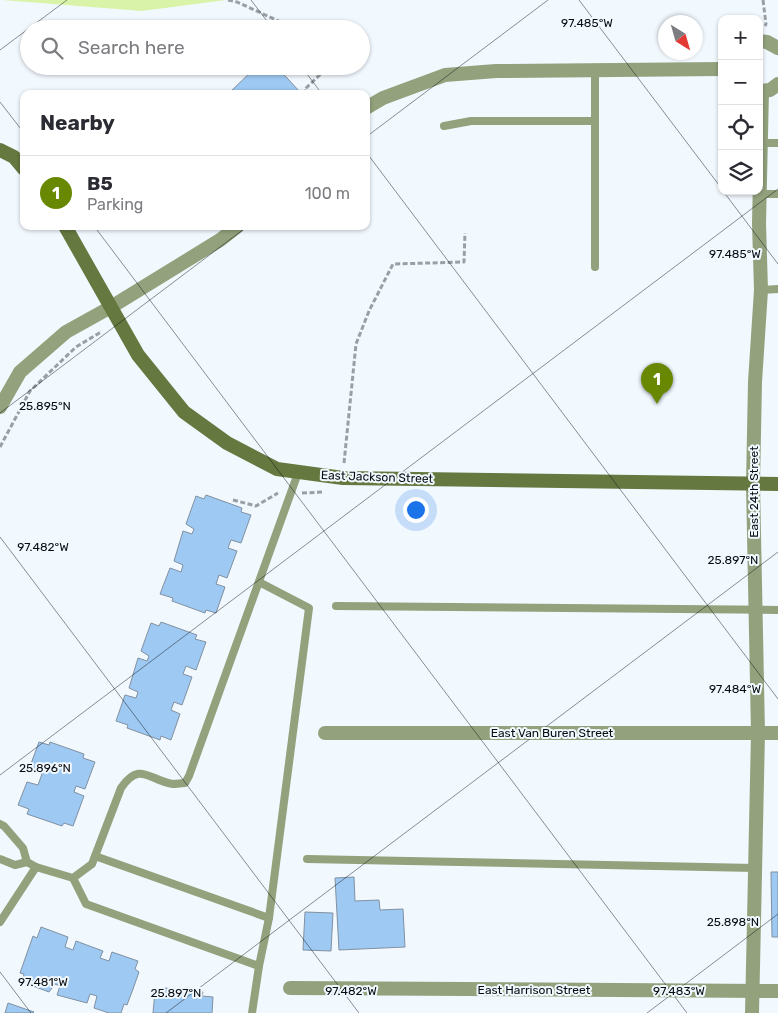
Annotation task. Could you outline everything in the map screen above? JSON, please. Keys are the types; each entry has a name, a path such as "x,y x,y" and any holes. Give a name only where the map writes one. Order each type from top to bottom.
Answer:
{"main road":[{"path":"0,150 14,157 20,164"},
{"name":"East Jackson Street","path":"67,230 138,356 184,412 227,443 277,469 343,478 778,484"}],"street":[{"path":"763,39 778,48"},
{"path":"370,106 383,98 445,75 496,71 718,69"},
{"path":"763,91 770,90 778,84"},
{"name":"East 24th Street","path":"752,1013 758,733 753,484 755,382 762,290 759,195"},
{"path":"0,407 20,372 66,332 111,307 220,240 233,230"},
{"name":"East Van Buren Street","path":"326,733 778,733"},
{"name":"East Harrison Street","path":"290,988 778,991"}],"lane":[{"path":"595,71 596,267"},
{"path":"444,126 471,121 594,121"},
{"path":"763,143 778,143"},
{"path":"763,194 778,194"},
{"path":"762,290 778,290"},
{"path":"73,878 92,864 121,788 128,777 136,774 148,774 172,784 185,783 189,776 298,473"},
{"path":"252,1013 269,918 309,608 259,582"},
{"path":"336,606 778,610"},
{"path":"0,824 4,826 23,848 27,862"},
{"path":"95,856 269,918"},
{"path":"0,859 15,865 27,862 36,867 73,878 86,904 259,966"},
{"path":"307,859 755,868"},
{"path":"0,922 36,867"}],"path":[{"path":"228,0 237,2 276,20"},
{"path":"763,30 766,24 764,0"},
{"path":"304,90 320,75"},
{"path":"344,464 356,344 369,310 394,264 464,262 465,234"},
{"path":"0,446 30,391 76,347 101,332 93,317"}],"green space":[{"path":"2,0 226,0 142,11"}],"building":[{"path":"248,75 284,75 298,90 232,90"},
{"path":"206,495 242,508 241,512 251,515 241,543 231,540 228,548 237,551 227,578 219,575 216,584 225,587 216,613 206,610 205,613 172,601 173,598 160,594 170,568 181,572 183,565 174,561 183,531 192,534 194,529 186,524 196,496 204,499"},
{"path":"161,622 197,635 195,639 206,642 196,670 186,666 183,674 192,677 182,705 174,702 171,710 180,714 171,740 161,736 160,740 127,728 128,725 116,721 125,695 136,698 138,692 129,688 138,658 147,661 149,656 141,651 151,623 159,626"},
{"path":"39,742 49,745 50,742 84,754 83,758 95,762 85,789 76,786 74,792 84,796 73,826 64,823 62,826 27,814 29,809 18,805 27,782 38,785 42,774 29,769"},
{"path":"771,872 778,872 778,937 772,937"},
{"path":"354,877 355,901 379,900 380,910 403,909 405,947 339,950 335,878"},
{"path":"305,912 333,913 331,951 303,950"},
{"path":"41,927 68,937 65,947 73,950 76,941 103,951 100,958 109,961 112,952 138,961 135,969 139,972 127,1005 124,1004 121,1013 109,1013 94,1008 97,996 90,994 87,1003 57,995 60,986 55,984 49,992 22,982 24,974 20,973 33,936 37,938"},
{"path":"165,988 203,992 202,996 213,997 212,1013 153,1013 155,991 164,992"},
{"path":"8,1003 34,1012 5,1013"}],"place":[{"name":"B5","path":"657,404"}]}
